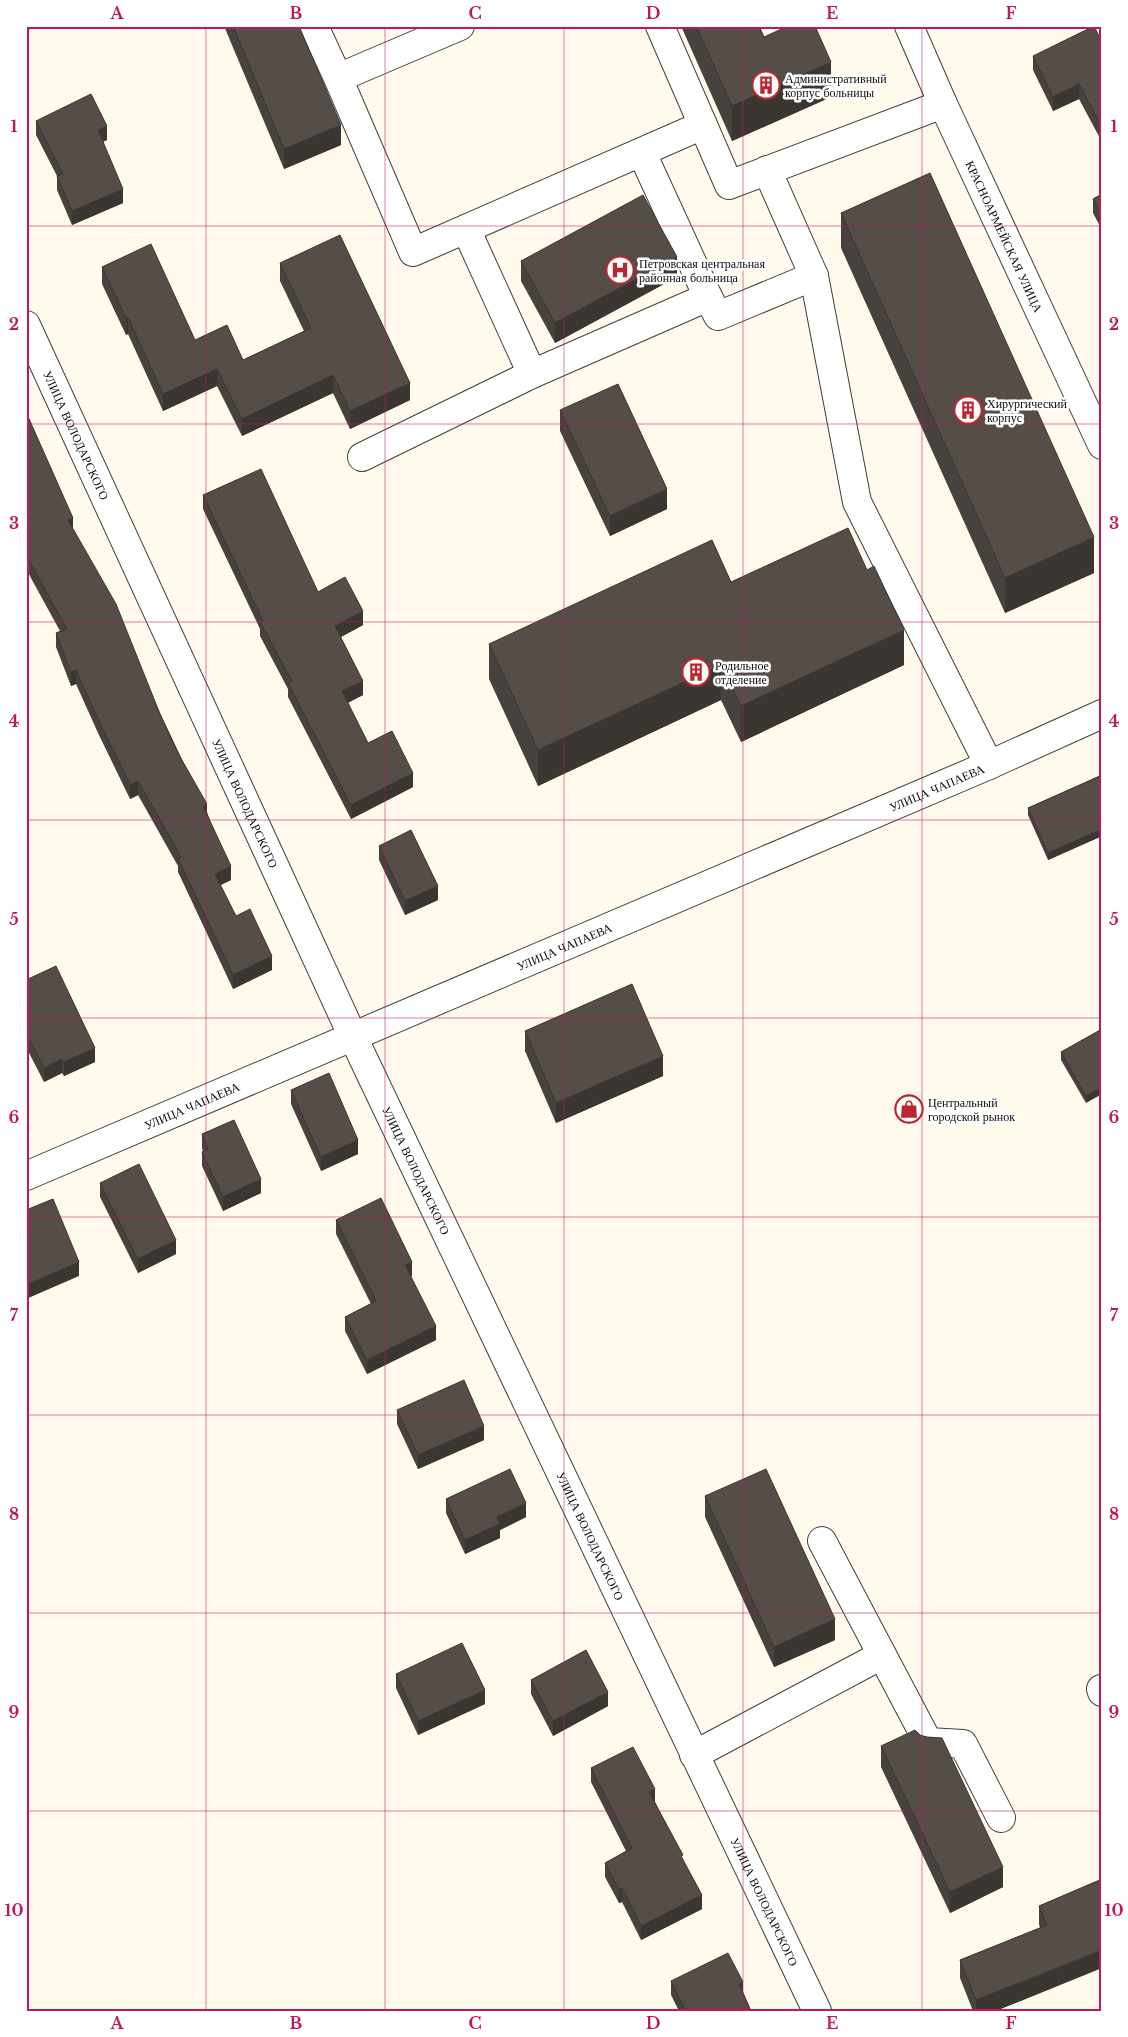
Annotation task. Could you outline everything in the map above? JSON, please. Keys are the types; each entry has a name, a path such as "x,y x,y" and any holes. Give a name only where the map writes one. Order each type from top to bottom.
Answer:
{"street":[{"path":"314,26 413,252 703,125"},
{"path":"338,78 460,26"},
{"path":"660,26 730,185 943,104"},
{"name":"КРАСНОАРМЕЙСКАЯ УЛИЦА","path":"909,26 943,104 1102,445"},
{"path":"642,153 718,316 814,276"},
{"path":"767,170 814,276 857,502 988,766"},
{"path":"466,229 532,374"},
{"path":"362,456 532,374 708,296"},
{"name":"УЛИЦА ВОЛОДАРСКОГО","path":"26,325 353,1037 817,2011"},
{"name":"УЛИЦА ЧАПАЕВА","path":"26,1176 988,766 1102,714"},
{"path":"822,1541 928,1742 963,1744 1001,1818"},
{"path":"694,1755 882,1655"}],"building":[{"path":"233,26 299,26 341,125 284,149"},
{"path":"696,26 759,26 764,37 788,26 815,26 831,62 732,106"},
{"path":"1094,26 1102,42 1102,128 1079,84 1053,97 1033,56"},
{"path":"91,94 107,126 98,130 123,189 72,211 57,176 63,174 36,121"},
{"name":"Хирургический корпус","path":"930,173 1094,537 1005,578 841,213"},
{"path":"1102,194 1102,216 1093,199"},
{"path":"643,195 677,257 555,323 521,261"},
{"path":"340,235 410,383 350,411 333,375 242,419 217,369 163,394 128,317 126,318 102,267 151,244 195,340 227,325 243,360 311,328 280,263"},
{"path":"618,384 667,489 610,516 560,410"},
{"path":"26,412 73,518 68,520 116,604 160,714 179,755 207,804 203,806 231,866 215,874 236,916 250,909 272,956 233,975 178,858 181,857 138,781 130,785 76,670 71,672 56,633 67,629 26,554"},
{"path":"261,469 318,592 345,577 363,611 335,626 363,681 342,691 368,743 392,731 413,773 351,805 288,683 292,681 260,622 263,621 203,495"},
{"name":"Родильное отделение","path":"848,528 867,570 874,566 904,630 741,706 721,665 538,750 489,644 712,540 731,582"},
{"path":"1102,775 1102,829 1048,853 1028,808"},
{"path":"411,830 438,886 405,901 379,846"},
{"path":"56,966 95,1048 64,1062 62,1059 44,1068 26,1033 26,989 28,988 26,980"},
{"path":"632,984 663,1056 556,1103 525,1031"},
{"path":"1102,1029 1102,1087 1086,1096 1061,1052"},
{"path":"329,1073 358,1140 321,1157 291,1090"},
{"path":"234,1120 261,1179 223,1197 202,1152 208,1149 202,1134"},
{"path":"139,1164 176,1240 138,1259 100,1183"},
{"path":"381,1198 412,1262 405,1265 436,1326 367,1360 345,1317 376,1301 336,1220"},
{"path":"53,1199 79,1262 26,1285 26,1247 28,1247 26,1243 26,1210"},
{"path":"464,1380 484,1426 418,1455 397,1410"},
{"path":"510,1469 526,1503 497,1517 500,1524 465,1540 446,1499"},
{"path":"766,1469 835,1619 774,1647 705,1496"},
{"path":"462,1643 485,1690 418,1721 396,1674"},
{"path":"586,1650 608,1692 553,1721 531,1680"},
{"path":"915,1730 920,1735 942,1738 1003,1867 950,1892 881,1746"},
{"path":"633,1747 655,1789 649,1792 702,1895 641,1926 622,1888 619,1889 605,1863 632,1848 591,1768"},
{"path":"1102,1879 1102,1950 976,2000 960,1960 1047,1925 1039,1906"},
{"path":"728,1953 743,1982 739,1984 751,2011 686,2011 671,1981"}],"place":[{"name":"Административный корпус больницы","path":"766,85"},
{"name":"Петровская центральная районная больница","path":"620,270"},
{"name":"Хирургический корпус","path":"968,410"},
{"name":"Родильное отделение","path":"696,672"},
{"name":"Центральный городской рынок","path":"909,1109"}]}
